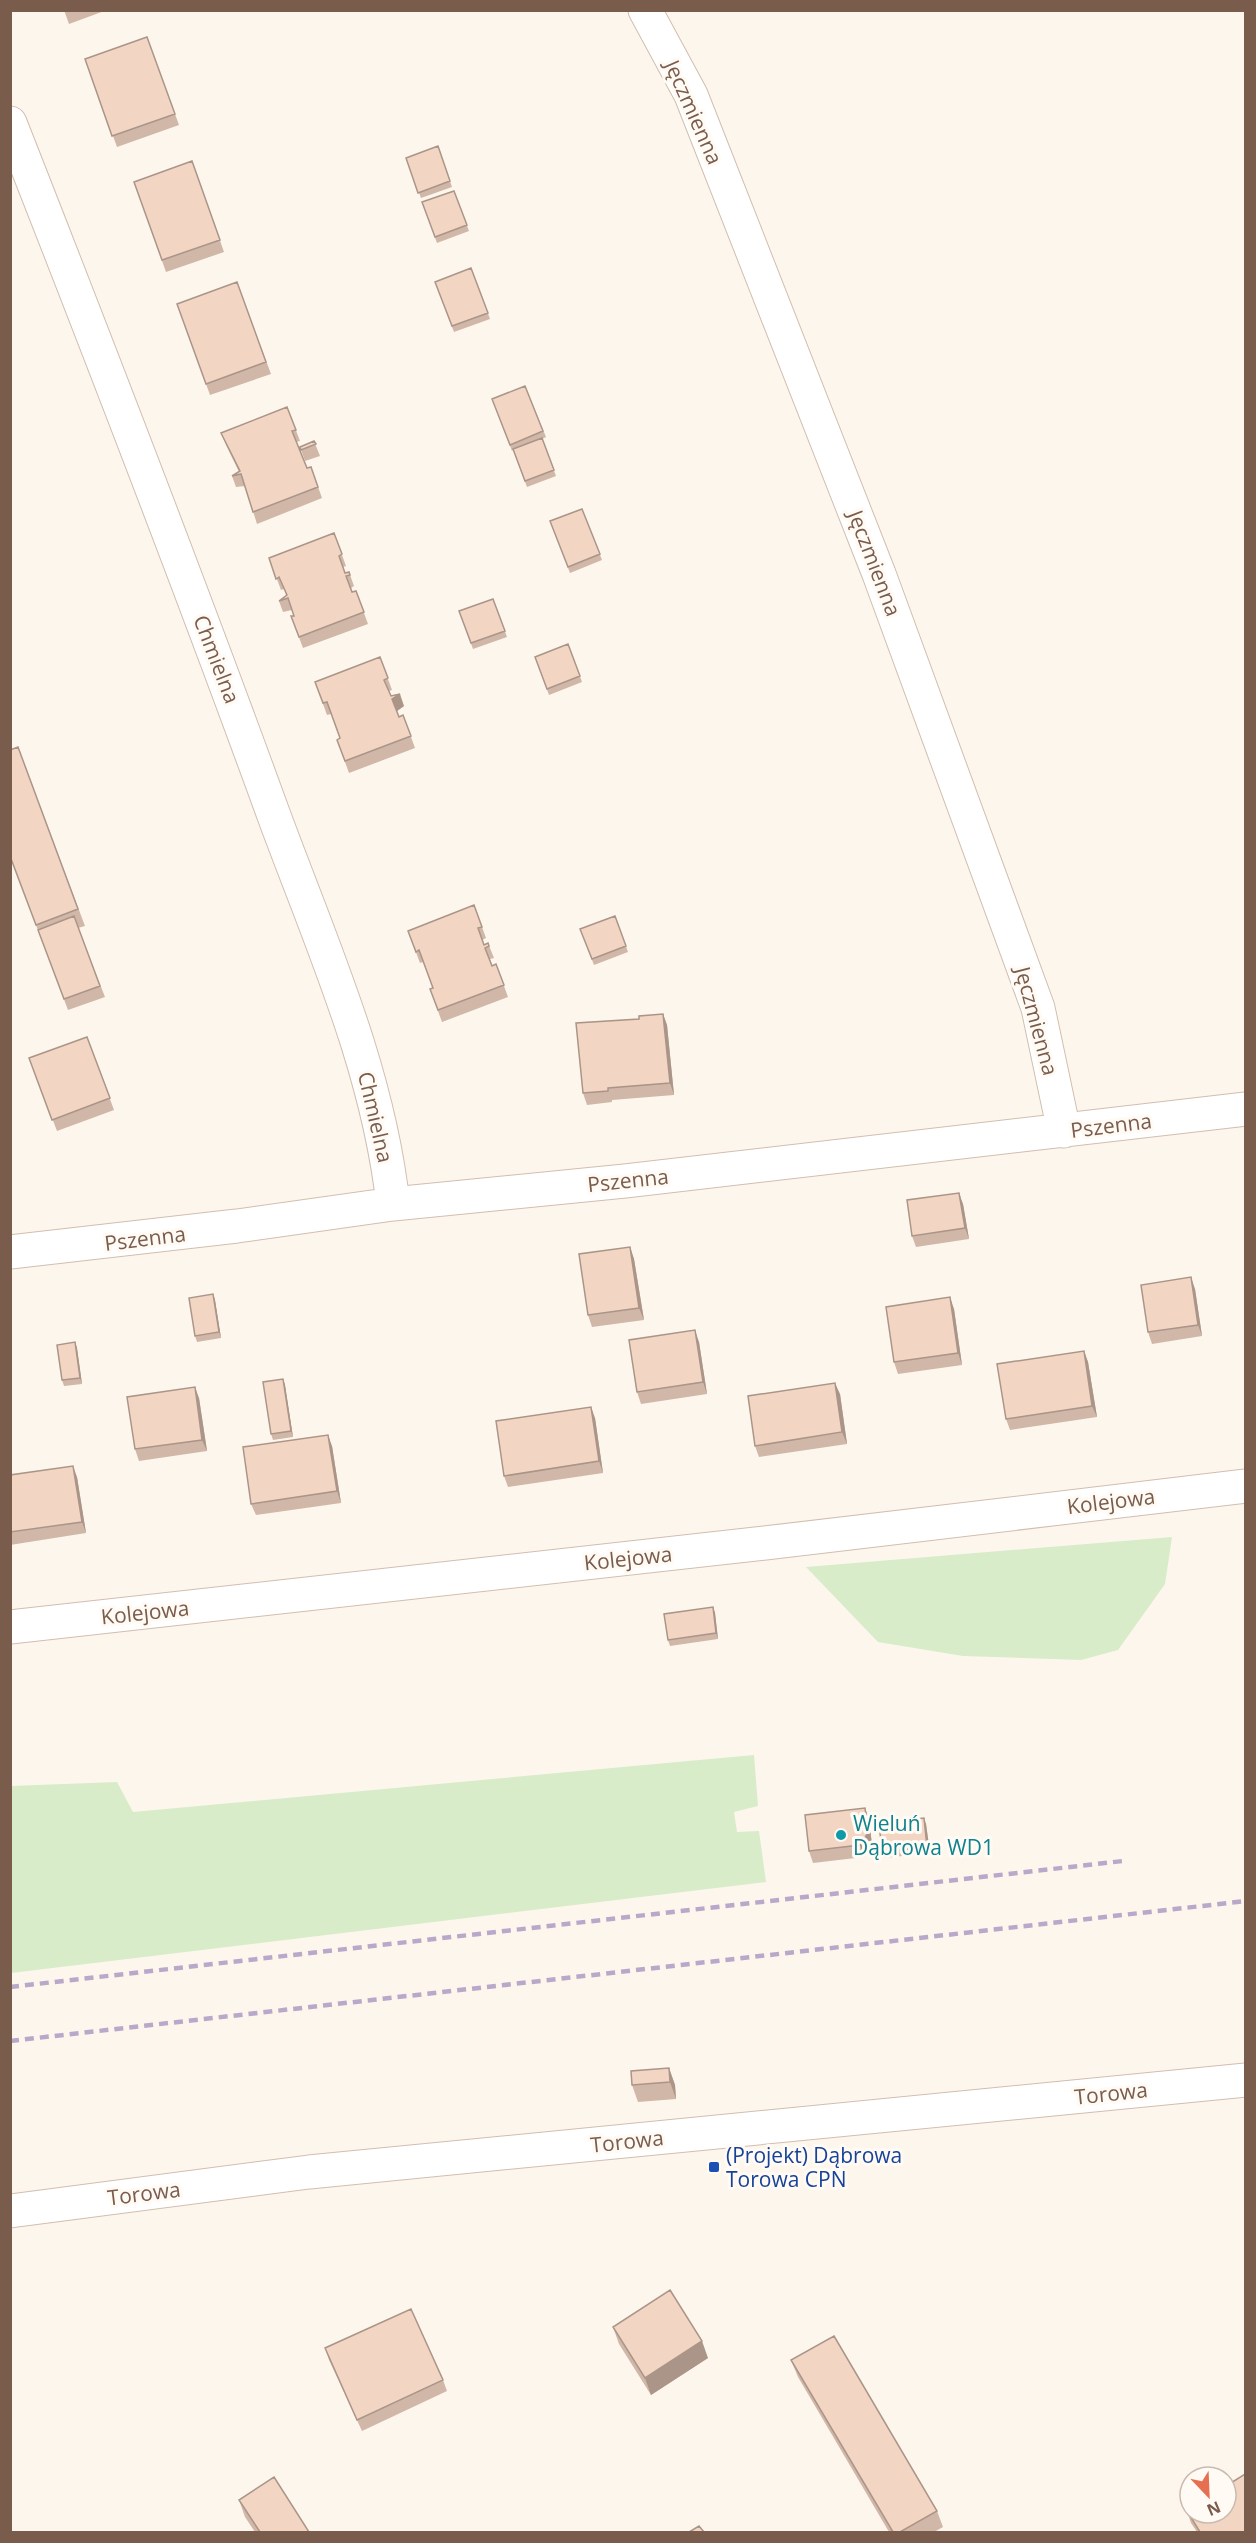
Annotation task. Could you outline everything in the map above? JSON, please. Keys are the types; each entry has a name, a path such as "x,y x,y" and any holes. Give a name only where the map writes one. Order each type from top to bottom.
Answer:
{"street":[{"name":"Jęczmienna","path":"645,10 691,95 879,574 1038,1008 1064,1131"},
{"name":"Chmielna","path":"10,123 183,566 329,960 377,1107 388,1157 393,1204"},
{"name":"Pszenna","path":"10,1252 225,1228 393,1204 625,1181 1245,1109"},
{"name":"Kolejowa","path":"10,1627 753,1545 1245,1486"},
{"name":"Torowa","path":"10,2211 309,2172 1245,2080"}],"green space":[{"path":"1172,1537 1165,1584 1118,1650 1081,1660 963,1656 878,1642 806,1567"},
{"path":"754,1755 758,1806 734,1812 737,1832 759,1831 766,1882 11,1973 11,1786 117,1782 133,1812"}],"building":[{"path":"147,37 175,114 112,136 85,59"},
{"path":"438,146 450,181 418,193 406,158"},
{"path":"192,161 220,240 162,260 134,182"},
{"path":"454,191 467,225 435,237 422,202"},
{"path":"471,268 488,313 452,326 435,282"},
{"path":"237,282 266,362 206,384 177,304"},
{"path":"525,386 543,431 510,445 492,399"},
{"path":"287,407 296,430 292,431 307,468 311,467 318,487 253,512 241,474 232,476 240,471 221,433"},
{"path":"542,438 554,470 525,481 513,449"},
{"path":"314,441 316,444 301,450 300,447"},
{"path":"582,509 600,554 568,567 550,521"},
{"path":"334,533 342,554 339,556 345,573 349,572 350,575 346,576 352,592 356,591 364,612 299,637 291,616 294,616 288,598 279,601 287,595 279,577 276,579 269,558"},
{"path":"493,599 505,631 471,643 459,611"},
{"path":"568,644 580,676 547,689 535,657"},
{"path":"380,657 388,678 384,680 391,696 400,694 392,699 399,717 403,715 411,736 345,761 337,740 340,738 327,702 323,703 315,682"},
{"path":"18,747 78,909 36,925 10,856 10,750"},
{"path":"474,905 482,927 478,928 484,945 488,943 489,946 485,948 492,966 496,964 504,985 438,1010 430,989 433,988 419,950 416,952 408,931"},
{"path":"74,916 100,986 64,999 38,930"},
{"path":"615,916 626,946 592,959 580,929"},
{"path":"663,1014 670,1083 608,1088 608,1091 583,1093 576,1023 639,1019 639,1016"},
{"path":"87,1037 110,1098 52,1120 29,1058"},
{"path":"959,1193 965,1228 912,1236 907,1200"},
{"path":"630,1247 639,1308 588,1315 579,1254"},
{"path":"1191,1277 1198,1325 1148,1332 1141,1285"},
{"path":"213,1294 219,1332 195,1336 189,1298"},
{"path":"950,1297 958,1353 894,1362 886,1307"},
{"path":"695,1330 703,1382 637,1392 629,1340"},
{"path":"75,1342 80,1378 62,1380 57,1345"},
{"path":"1084,1351 1092,1406 1006,1419 997,1364"},
{"path":"283,1379 291,1431 271,1434 263,1382"},
{"path":"835,1383 842,1432 755,1446 748,1396"},
{"path":"195,1387 202,1440 135,1449 127,1397"},
{"path":"591,1407 599,1461 504,1476 496,1421"},
{"path":"328,1435 337,1491 251,1504 243,1447"},
{"path":"73,1466 82,1522 10,1532 10,1475"},
{"path":"713,1607 716,1633 668,1640 664,1614"},
{"name":"Wieluń Dąbrowa WD1","path":"865,1808 868,1833 860,1845 809,1851 805,1815"},
{"path":"924,1818 927,1847 882,1852 879,1823"},
{"path":"669,2068 670,2082 632,2085 631,2071"},
{"path":"670,2290 702,2341 645,2378 613,2327"},
{"path":"411,2309 443,2380 357,2420 325,2348"},
{"path":"834,2336 937,2511 900,2532 893,2532 791,2360"},
{"path":"1245,2474 1245,2532 1200,2532 1196,2525 1238,2525 1238,2478"},
{"path":"274,2477 309,2532 260,2532 239,2500"},
{"path":"699,2526 704,2532 689,2532"}],"railway":[{"path":"10,1987 1123,1861"},
{"path":"10,2041 1246,1901"}],"place":[{"name":"Wieluń Dąbrowa WD1","path":"841,1835"},
{"name":"(Projekt) Dąbrowa Torowa CPN","path":"714,2167"}]}
